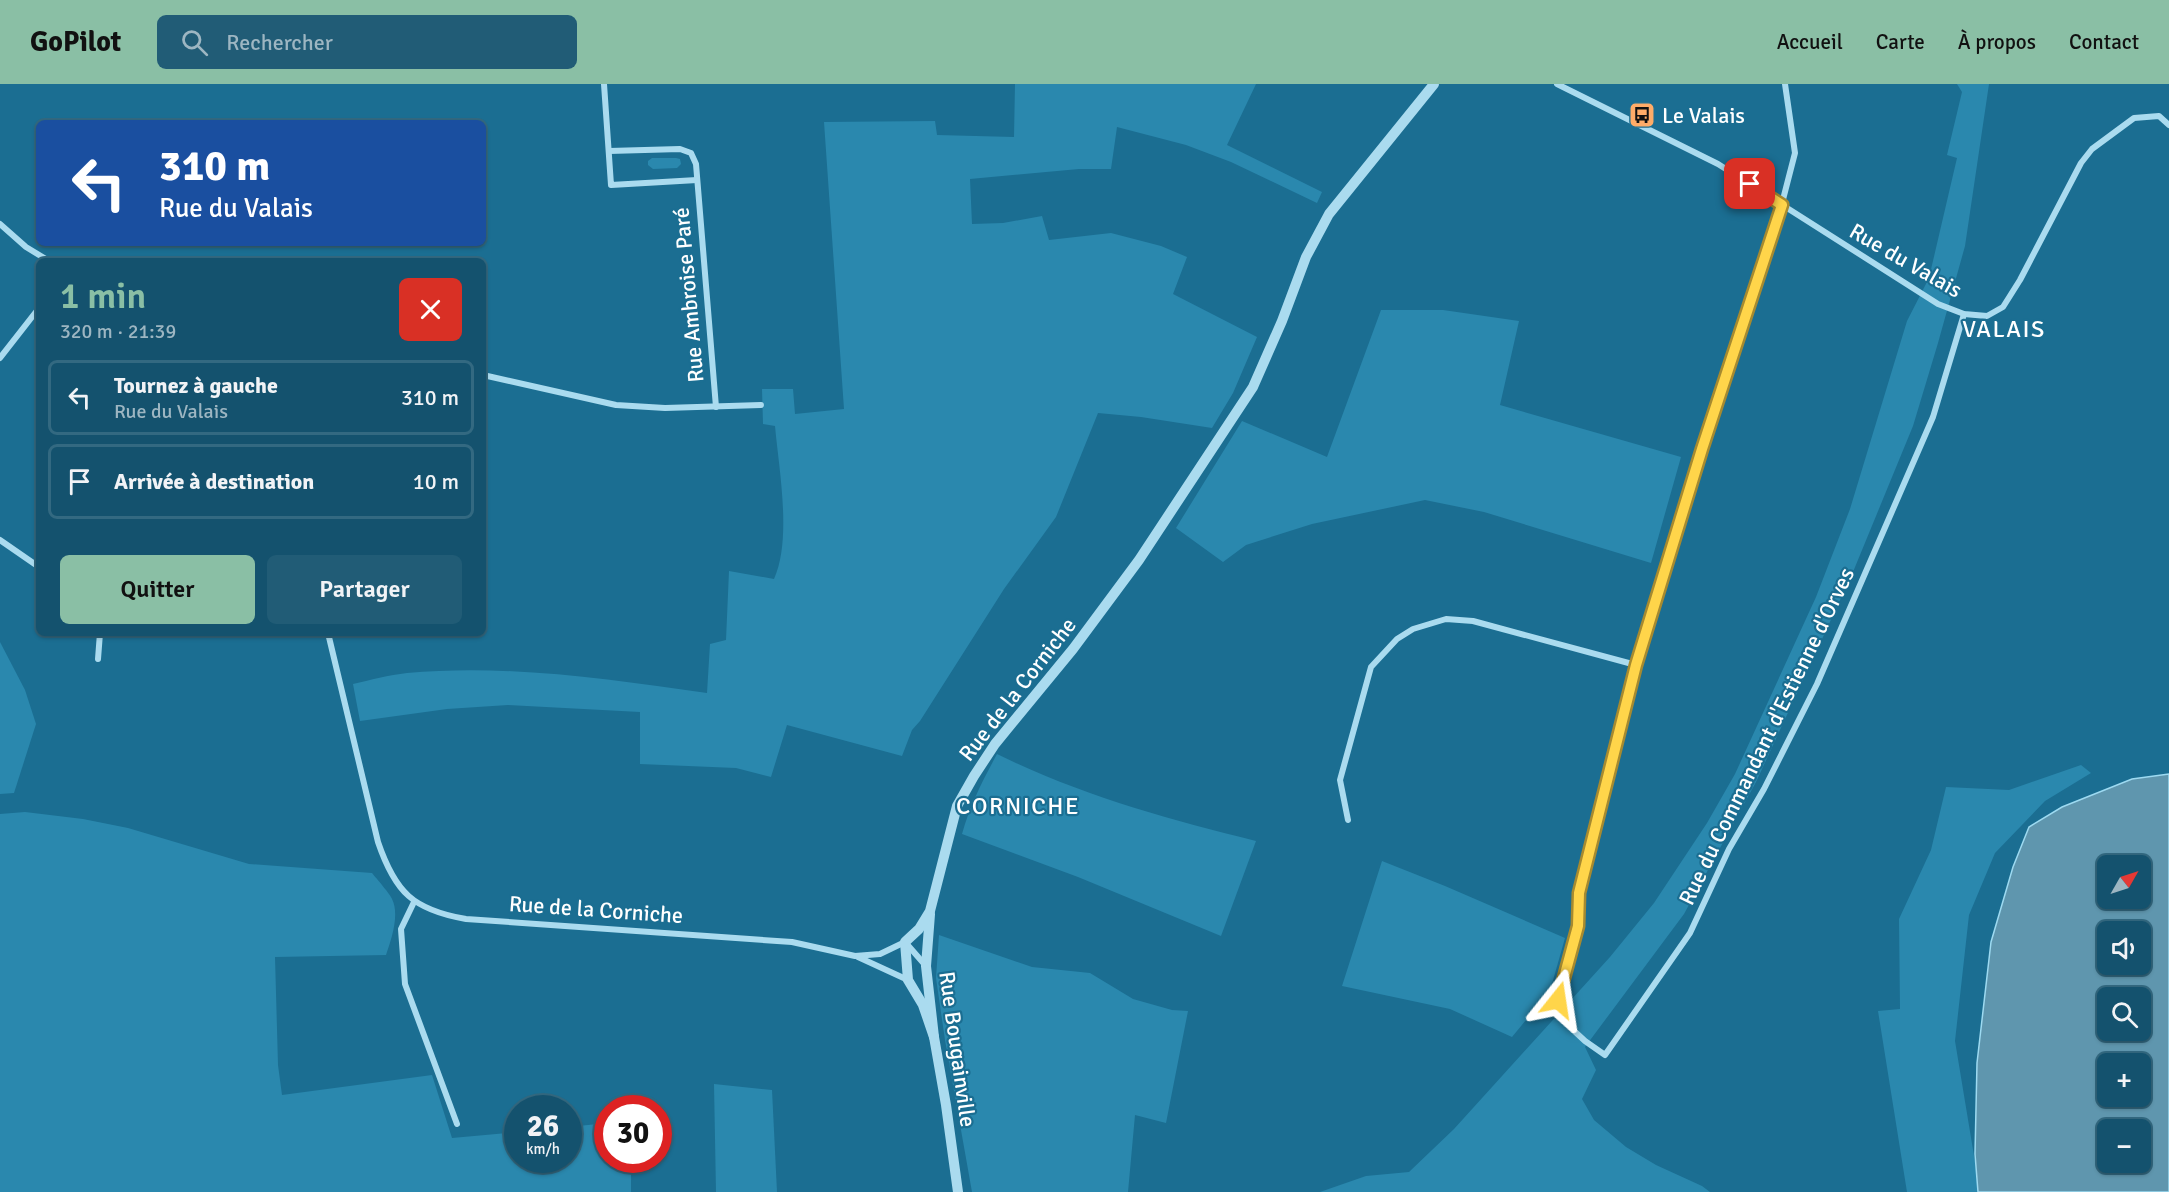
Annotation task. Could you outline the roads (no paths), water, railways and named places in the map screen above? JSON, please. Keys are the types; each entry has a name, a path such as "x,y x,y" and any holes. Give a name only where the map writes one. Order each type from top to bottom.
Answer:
{"street":[{"name":"Rue Ambroise Paré","path":"604,84 611,185 697,180"},
{"name":"Rue de la Corniche","path":"329,636 378,842 386,866 397,885 414,902 441,915 466,919 792,942 855,956 880,954 905,942 919,929 930,911 957,807 974,776 995,744 1073,649 1139,560 1252,387 1282,321 1306,257 1329,214 1434,84"},
{"name":"Rue du Valais","path":"1557,84 1718,164 1938,304 1964,314 1987,316 2003,307 2020,280 2081,163 2091,149 2134,118 2159,116 2169,125"},
{"path":"1348,820 1340,780 1365,683 1371,667 1385,651 1413,629 1446,619 1473,621 1636,665 1702,449 1782,205 1795,153 1785,84"},
{"name":"Rue Ambroise Paré","path":"609,151 680,149 691,153 696,164 716,407"},
{"path":"0,224 26,247 44,258"},
{"path":"0,358 36,313"},
{"name":"Rue du Commandant d'Estienne d'Orves","path":"1636,665 1579,893 1578,926 1558,1000 1557,1015 1585,1041 1605,1055 1690,933 1729,849 1764,789 1817,684 1933,417 1964,314"},
{"path":"486,376 616,405 665,408 761,405"},
{"path":"0,540 36,565"},
{"path":"99,659 100,636"},
{"path":"414,902 401,929 405,984 457,1124"},
{"name":"Rue Bougainville","path":"930,911 926,966 934,1037 958,1192"},
{"path":"905,942 926,966"},
{"path":"905,942 908,980 922,1005 934,1037"},
{"path":"855,956 908,980"}],"place":[{"name":"Le Valais","path":"1642,115"}],"district":[{"name":"VALAIS","path":"2004,329"},
{"name":"CORNICHE","path":"1018,806"}]}
